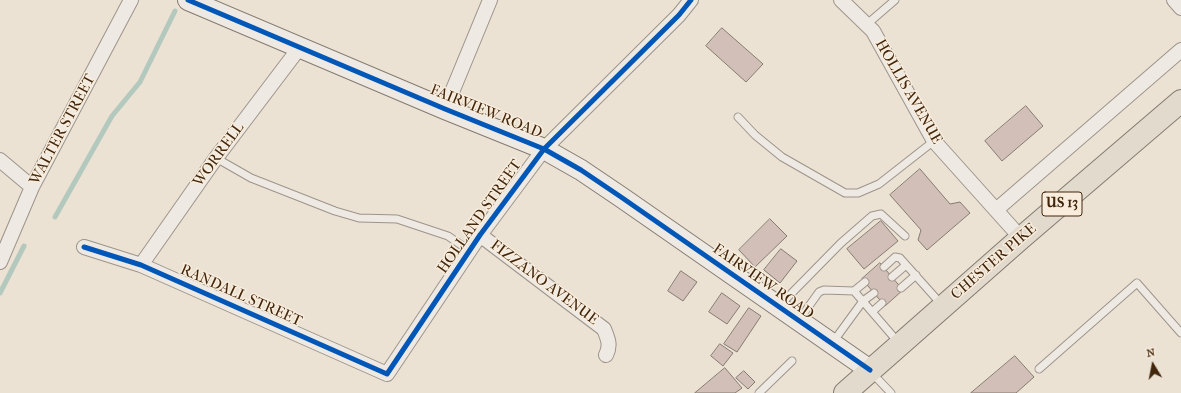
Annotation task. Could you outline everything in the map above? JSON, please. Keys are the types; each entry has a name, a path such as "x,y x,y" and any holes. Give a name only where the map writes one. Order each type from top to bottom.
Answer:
{"main road":[{"name":"CHESTER PIKE","path":"845,393 1021,238 1181,102"}],"street":[{"name":"WALTER STREET","path":"0,262 32,187 131,0"},
{"name":"FAIRVIEW ROAD","path":"188,0 544,148 581,170 621,197 870,370"},
{"path":"445,108 490,0"},
{"name":"HOLLAND STREET","path":"386,374 480,235 544,148 679,15 691,0"},
{"name":"HOLLIS AVENUE","path":"841,0 873,31 934,141 1021,238"},
{"path":"1174,0 1181,8"},
{"name":"WORRELL","path":"141,265 216,158 300,47"},
{"path":"996,210 1181,50"},
{"path":"0,160 32,187"},
{"name":"FIZZANO AVENUE","path":"480,235 604,329 609,340 609,349 606,355"},
{"name":"RANDALL STREET","path":"84,247 141,265 386,374"}],"lane":[{"path":"866,25 895,0"},
{"path":"738,117 782,157 845,192 858,192 879,184 934,141"},
{"path":"216,158 251,178 335,211 358,218 397,218 448,236 470,251"},
{"path":"778,307 841,243 872,216 881,214 905,236"},
{"path":"884,267 895,257 900,258 943,306"},
{"path":"892,277 906,265"},
{"path":"901,288 916,275"},
{"path":"798,321 819,292 824,290 854,291 865,282"},
{"path":"1040,369 1137,283 1181,333"},
{"path":"854,291 900,344"},
{"path":"832,344 863,301 874,293"},
{"path":"872,312 882,303"},
{"path":"759,393 792,361"},
{"path":"870,370 891,393"}],"building":[{"path":"722,28 763,64 746,82 706,46"},
{"path":"1026,106 1043,126 1002,161 985,141"},
{"path":"920,169 950,204 960,202 970,213 927,250 918,240 921,230 890,195"},
{"path":"770,219 787,236 755,267 739,250"},
{"path":"881,221 898,241 864,269 847,249"},
{"path":"781,249 797,261 780,283 764,270"},
{"path":"880,263 903,290 885,306 862,279"},
{"path":"681,271 697,282 683,301 668,291"},
{"path":"722,293 740,306 727,324 709,312"},
{"path":"749,308 761,316 737,352 724,344"},
{"path":"720,344 733,353 723,366 711,356"},
{"path":"1015,356 1034,377 1016,393 971,393"},
{"path":"725,368 742,388 735,393 695,393"},
{"path":"744,371 755,382 748,389 736,378"}],"waterway":[{"path":"55,217 112,116 140,82 175,11"},
{"path":"0,293 24,246"}],"cycle path":[{"path":"188,0 445,109 544,149 581,170 621,197 870,370"},
{"path":"84,247 141,265 387,374 480,235 544,149 679,15 691,0"}]}
